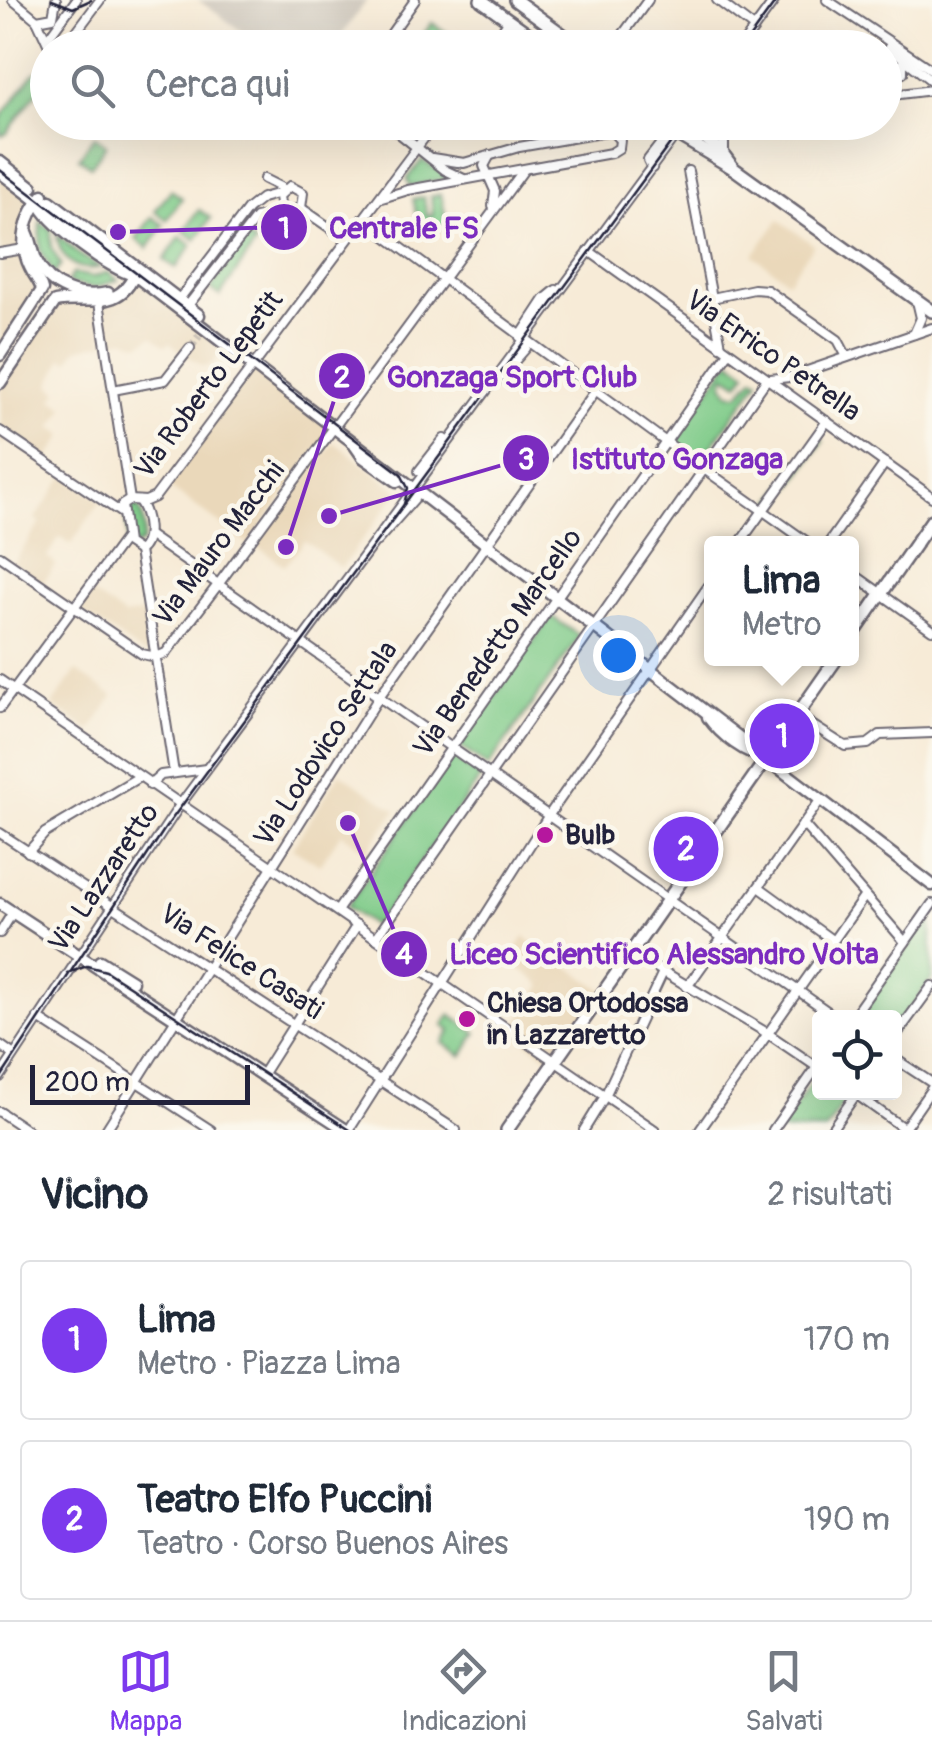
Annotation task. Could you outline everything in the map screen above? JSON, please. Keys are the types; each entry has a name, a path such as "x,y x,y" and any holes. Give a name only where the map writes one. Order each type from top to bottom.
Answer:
{"main road":[{"path":"481,0 524,30"},
{"path":"510,20 520,2 557,30"},
{"path":"683,140 726,162"},
{"path":"703,140 726,162 932,310"},
{"path":"859,626 932,520"},
{"path":"507,1130 832,666"}],"street":[{"path":"12,0 36,20 42,30"},
{"path":"36,20 53,17 56,0"},
{"path":"54,29 76,0"},
{"path":"75,30 100,0"},
{"path":"394,30 415,0"},
{"path":"626,30 648,0"},
{"path":"717,0 754,28 775,0"},
{"path":"827,0 869,30"},
{"path":"54,29 67,17 78,26"},
{"path":"503,30 510,20"},
{"path":"902,54 932,77"},
{"path":"902,59 932,77"},
{"path":"902,92 919,89 932,77"},
{"path":"409,140 450,174 469,180"},
{"name":"Via Roberto Lepetit","path":"120,512 122,504 156,496 423,140"},
{"path":"540,143 543,140"},
{"path":"432,158 460,163 554,140"},
{"path":"377,200 408,190 613,152 620,140"},
{"name":"Via Lazzaretto","path":"0,1077 180,805 459,426 526,348 522,338 546,298 564,284 589,251 651,166 664,140"},
{"path":"725,140 726,162"},
{"path":"490,155 484,164 496,194 491,211"},
{"path":"0,162 41,198 184,305 204,328 255,362 351,438 364,458 392,478 414,487 558,596 703,708 715,726 753,755 782,760 822,791 834,809"},
{"name":"Via Mauro Macchi","path":"156,657 168,651 523,170"},
{"path":"688,170 725,349"},
{"path":"0,172 41,198"},
{"path":"264,179 282,191"},
{"path":"292,186 300,189 305,198 301,208 254,219 184,305 248,209 260,199 292,186"},
{"path":"282,191 279,203 286,210"},
{"path":"40,293 24,249 26,229 41,198"},
{"path":"301,208 346,239"},
{"path":"362,219 799,536"},
{"path":"26,229 39,265 56,284 87,295 120,292"},
{"path":"0,253 24,249"},
{"name":"Via Errico Petrella","path":"589,251 932,496"},
{"path":"54,303 98,302 120,292 136,270"},
{"path":"712,298 765,289 838,340 847,357"},
{"path":"0,355 40,293 54,291 54,303 0,383"},
{"path":"914,334 922,312 916,300"},
{"path":"98,302 134,500 143,506 148,535 146,545 139,551"},
{"path":"376,938 767,379 790,376 932,328"},
{"path":"113,390 166,380 190,348"},
{"name":"Via Benedetto Marcello","path":"337,911 666,442 725,349"},
{"name":"Via Lodovico Settala","path":"106,1130 380,697 596,390"},
{"path":"745,536 826,421"},
{"path":"0,431 120,512 125,538 130,548 139,551"},
{"path":"834,536 885,463"},
{"path":"148,535 826,1010"},
{"path":"0,708 125,538"},
{"path":"139,551 174,773"},
{"path":"0,556 142,654 156,657"},
{"path":"859,578 932,630"},
{"path":"0,904 348,1130 646,664 704,591"},
{"path":"0,680 655,1130"},
{"path":"798,716 841,745 868,744 880,735 932,733"},
{"path":"770,758 932,885"},
{"path":"150,785 160,776 207,769"},
{"path":"28,852 45,833 140,777"},
{"path":"687,987 821,799"},
{"path":"802,824 905,942"},
{"name":"Via Felice Casati","path":"0,833 456,1130"},
{"path":"758,886 832,940"},
{"path":"714,1130 702,1126 864,896"},
{"path":"858,1010 932,904"},
{"path":"0,932 13,912"},
{"path":"262,1074 356,925"},
{"path":"632,953 812,1062"},
{"path":"584,1130 605,1096 663,972"},
{"path":"902,1027 932,986"},
{"path":"38,1018 211,1130"},
{"path":"0,1045 14,1054"},
{"path":"864,1100 904,1130 932,1086 902,1064"},
{"path":"773,1130 812,1077"},
{"path":"830,1130 850,1100"},
{"path":"0,1112 27,1130"}],"shaded area":[{"path":"198,0 367,0 345,30 240,30"},
{"path":"0,173 37,201 27,220 40,287 0,354"},
{"path":"779,220 814,245 788,281 753,255"},
{"path":"136,275 227,345 212,364 204,367 152,336 140,344 127,339 106,342 100,303"},
{"path":"98,303 104,343 77,349 69,361 63,358 50,384 58,391 53,399 65,408 52,427 64,435 46,462 8,436 0,447 0,385 53,305"},
{"path":"253,365 334,426 248,544 165,484"},
{"path":"334,442 399,491 341,568 305,541 285,566 256,545"},
{"path":"65,476 101,501 71,544 60,537 47,557 56,564 42,584 13,563 41,523 35,518"},
{"path":"88,591 124,616 148,612 155,656 142,653 75,607"},
{"path":"76,671 113,696 90,731 52,705"},
{"path":"340,773 396,810 367,851 341,833 320,865 292,848"},
{"path":"524,937 605,991 555,1062 511,1031 542,985 509,960"}],"green space":[{"path":"30,79 30,102 6,134 1,135 0,119"},
{"path":"91,140 106,145 91,166 79,158"},
{"path":"422,160 451,178 410,186 407,179"},
{"path":"171,190 182,198 167,220 155,211"},
{"path":"441,194 447,223 436,231 420,230 413,199 424,197 427,215 433,215 431,196"},
{"path":"199,210 211,218 196,240 184,231"},
{"path":"152,217 164,225 148,248 136,239"},
{"path":"40,222 51,229 51,247 61,265 54,274 40,250"},
{"path":"57,234 78,254 101,267 84,268 70,263 61,251"},
{"path":"180,237 192,245 176,268 164,260"},
{"path":"246,237 256,243 220,296 210,289"},
{"path":"108,272 118,280 94,288 67,283 73,273 93,277"},
{"path":"730,360 747,372 739,383 726,375 723,383 729,393 739,394 754,377 759,380 701,461 673,441"},
{"path":"819,438 823,441 776,508 770,504"},
{"path":"134,503 144,527 142,543 135,546 128,541 125,508"},
{"path":"551,616 580,636 488,767 459,746"},
{"path":"452,757 481,777 375,927 346,907"},
{"path":"931,912 932,978 902,1021 902,1010 862,1010"},
{"path":"450,1015 477,1033 462,1056 443,1043 451,1031 444,1025"},
{"path":"812,1083 812,1100 846,1100 826,1130 778,1130"}],"tunnel":[{"path":"190,348 199,336"}],"tram line":[{"path":"52,0 73,8 91,0"},
{"path":"755,30 777,0"},
{"path":"0,1079 166,827 673,140"},
{"path":"0,170 401,474 408,488 404,504"},
{"path":"68,973 87,966 106,971 350,1130"}],"place":[{"name":"Centrale FS","path":"118,232"},
{"name":"Istituto Gonzaga","path":"329,516"},
{"name":"Gonzaga Sport Club","path":"286,547"},
{"name":"Lima","path":"782,736"},
{"name":"Liceo Scientifico Alessandro Volta","path":"348,823"},
{"name":"Bulb","path":"545,835"},
{"name":"Teatro Elfo Puccini","path":"686,849"},
{"name":"Chiesa Ortodossa in Lazzaretto","path":"467,1019"}]}
